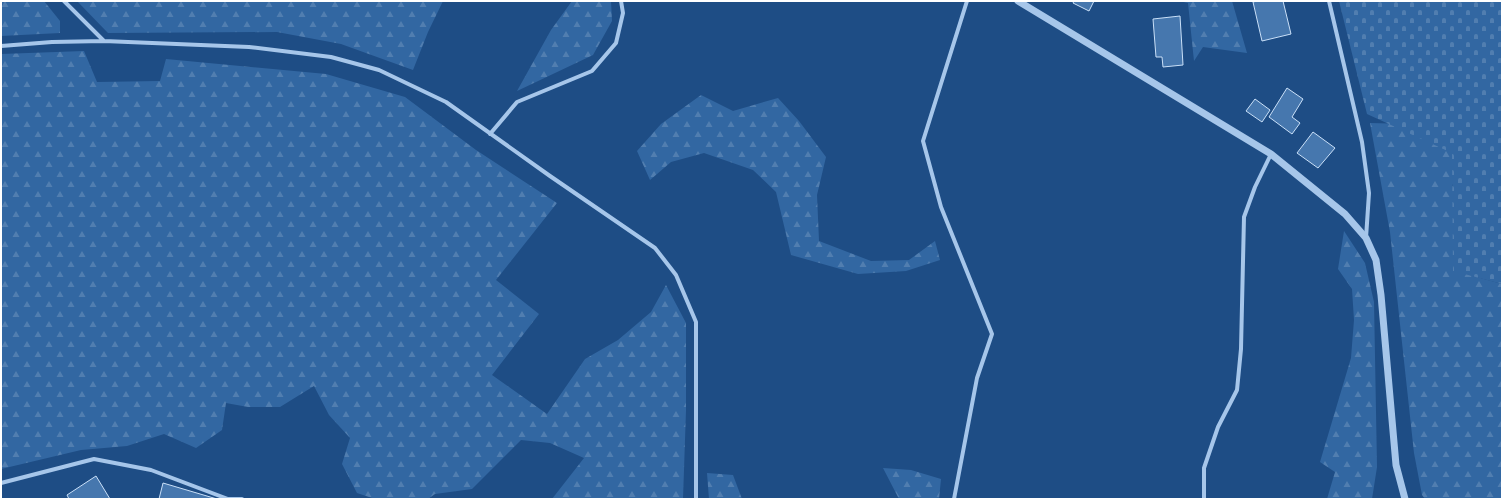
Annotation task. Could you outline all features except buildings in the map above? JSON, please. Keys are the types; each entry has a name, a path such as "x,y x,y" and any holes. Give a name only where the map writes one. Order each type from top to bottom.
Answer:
{"street":[{"path":"64,1 104,40"},
{"path":"490,134 518,102 592,71 616,43 623,13 622,1"},
{"path":"954,499 977,378 992,334 941,207 922,141 967,1"},
{"path":"1018,1 1271,154 1345,214 1366,238 1376,260 1381,295 1396,465 1405,499"},
{"path":"1329,1 1362,142 1369,193 1366,238"},
{"path":"1,46 104,40 249,47 331,57 379,70 446,102 655,248 676,275 696,322 696,499"},
{"path":"1204,499 1204,468 1218,427 1237,390 1242,349 1244,217 1255,187 1271,154"},
{"path":"1,483 94,459 151,470 228,499 242,499"}],"green space":[{"path":"1,1 44,1 60,21 60,33 1,36"},
{"path":"77,1 443,1 428,32 413,70 341,44 277,32 108,33"},
{"path":"572,1 611,1 612,21 593,55 517,91 551,30"},
{"path":"1179,1 1232,1 1247,53 1203,47 1194,61 1188,3"},
{"path":"1339,1 1502,1 1502,284 1453,271 1452,153 1367,114"},
{"path":"84,51 97,82 160,81 166,59 326,74 405,97 476,150 557,203 496,280 539,314 492,375 547,414 585,359 618,340 651,312 666,285 686,323 686,410 683,499 552,499 584,458 550,443 521,440 472,489 435,494 428,499 375,499 357,493 342,464 350,438 329,415 314,386 280,407 248,407 226,403 222,430 196,448 164,434 127,446 81,450 1,469 1,54"},
{"path":"701,95 733,111 778,98 799,121 826,157 817,195 819,241 871,261 909,260 935,241 940,260 906,271 858,274 791,255 776,192 753,170 704,153 671,162 650,180 637,151 661,124"},
{"path":"1370,123 1443,125 1466,170 1452,185 1473,276 1502,284 1502,499 1425,499 1422,495 1414,453 1390,232"},
{"path":"1344,231 1365,263 1374,302 1377,467 1372,499 1327,499 1335,472 1320,462 1351,358 1354,320 1352,289 1338,269"},
{"path":"883,468 911,470 941,479 939,499 899,499"},
{"path":"707,473 733,475 742,499 709,499"}]}
